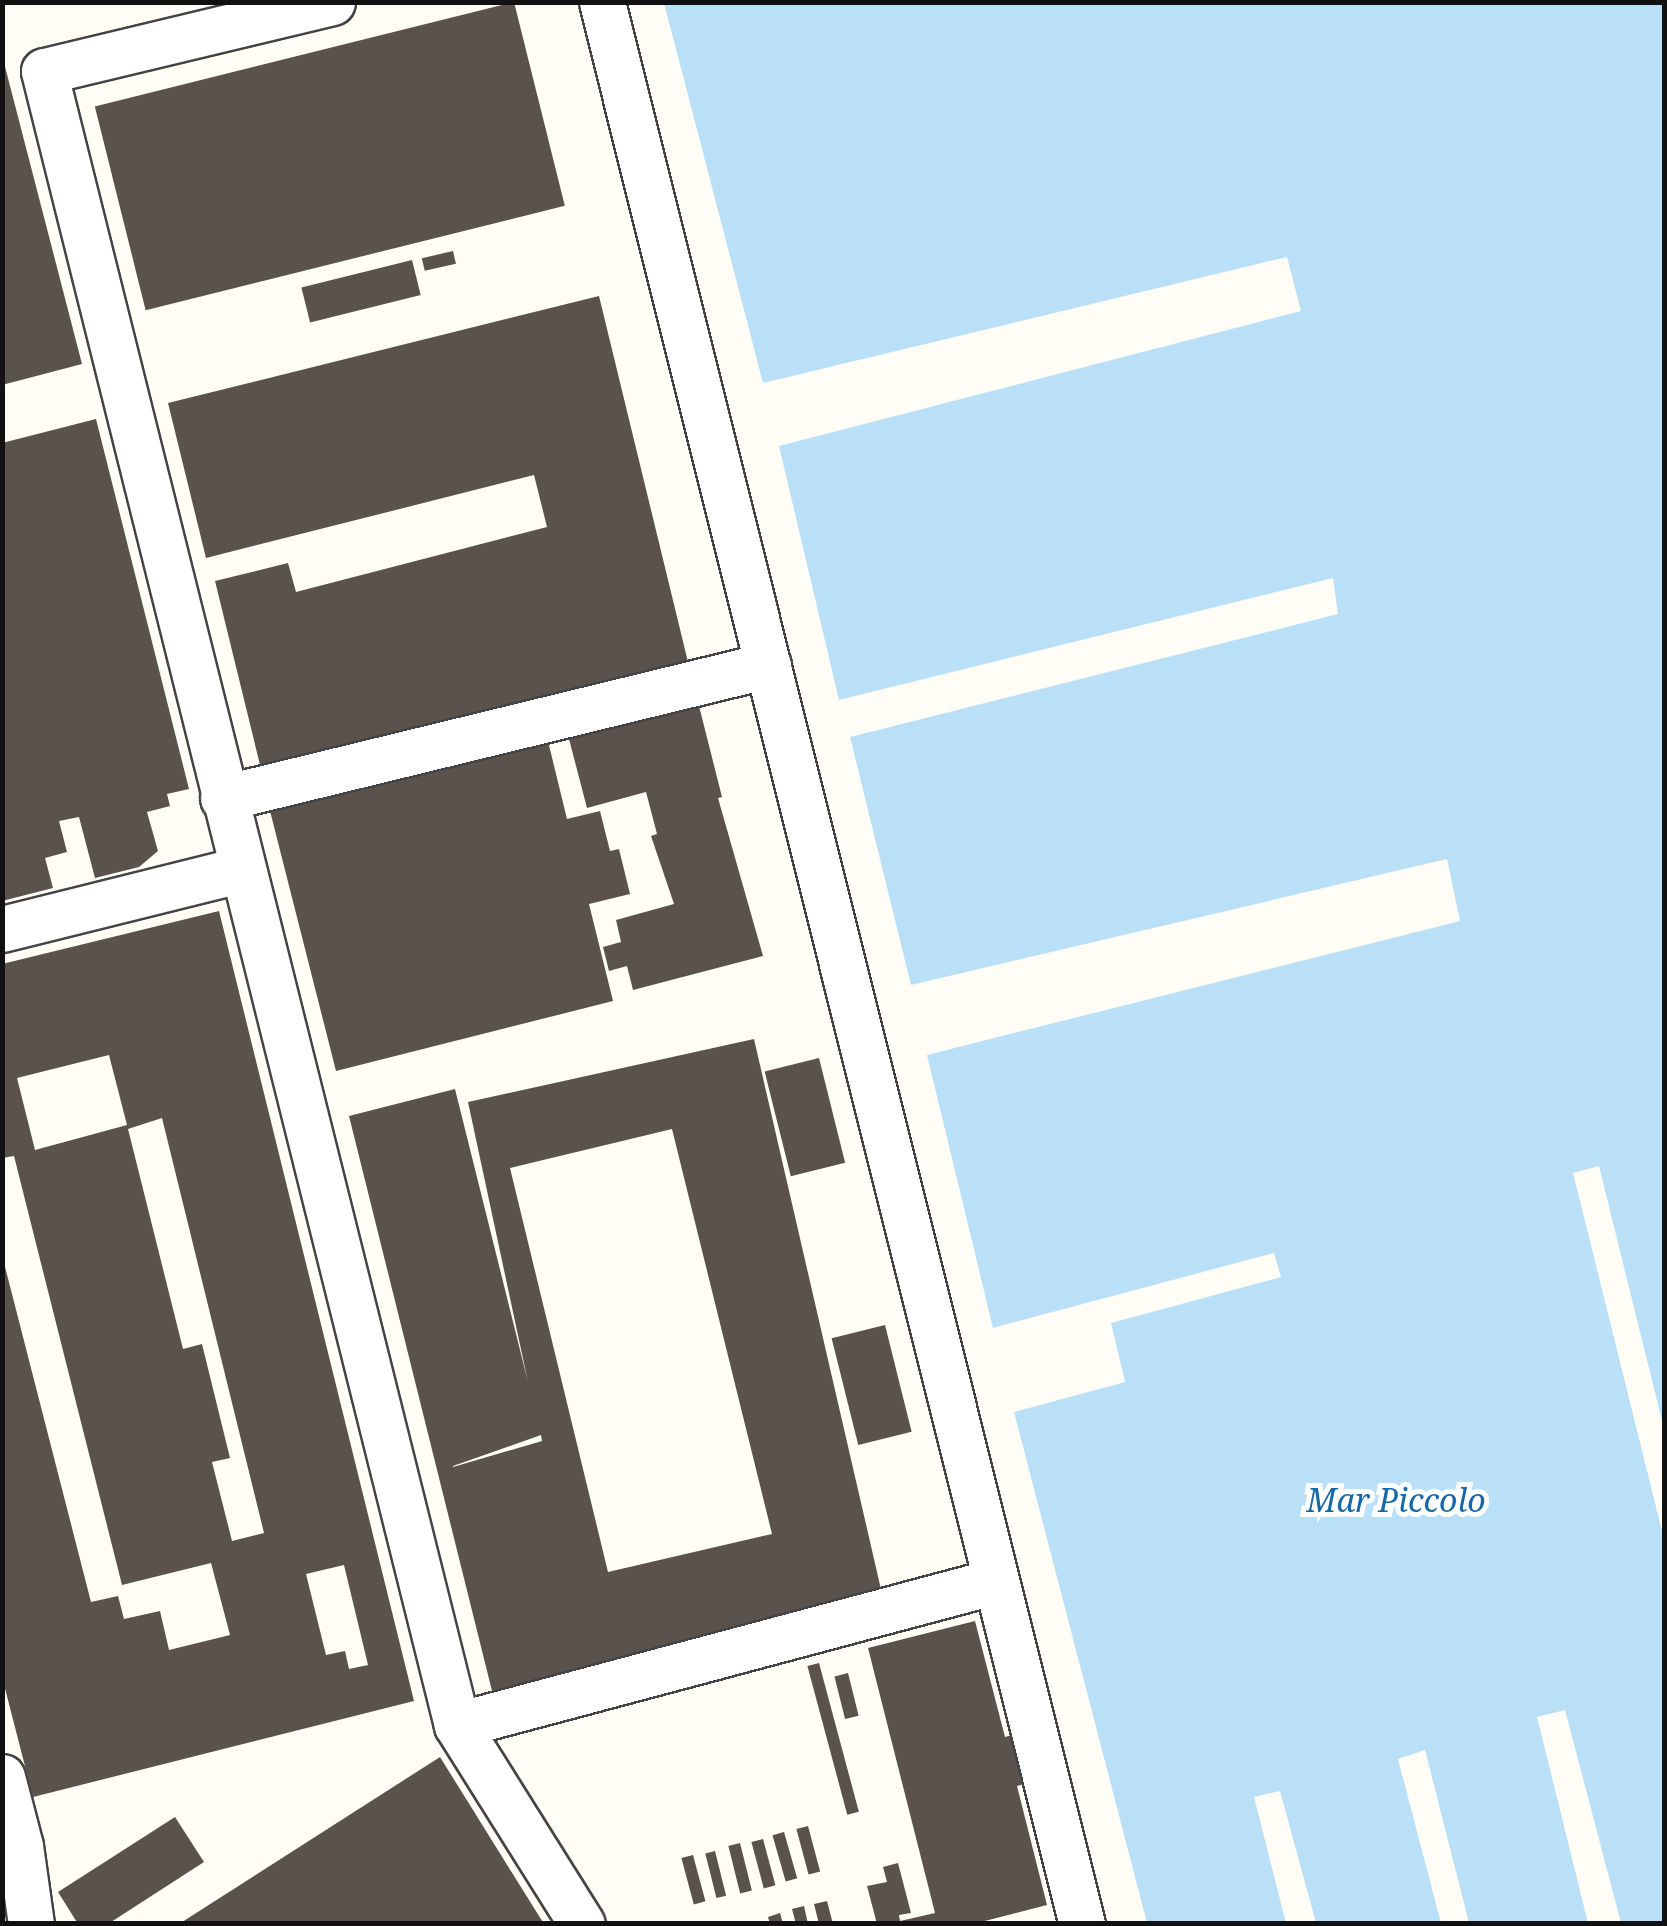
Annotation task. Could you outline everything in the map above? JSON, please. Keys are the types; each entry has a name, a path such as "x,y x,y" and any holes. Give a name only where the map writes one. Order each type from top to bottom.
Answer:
{"street":[{"path":"332,2 44,71 457,1725 582,1924"},
{"path":"602,2 1082,1924"},
{"path":"223,798 768,666"},
{"path":"2,929 242,870"},
{"path":"457,1725 996,1580"},
{"path":"2,1777 20,1846 31,1924"}],"water":[{"name":"Mar Piccolo","path":"664,3 1664,3 1664,1429 1599,1166 1573,1173 1664,1539 1664,1923 1621,1923 1565,1710 1537,1717 1588,1923 1469,1923 1425,1750 1398,1759 1441,1923 1316,1923 1280,1791 1254,1797 1286,1923 1147,1923 1014,1412 1125,1382 1111,1323 1281,1277 1274,1253 993,1328 927,1055 1460,921 1447,859 911,985 850,737 1338,614 1333,578 839,700 779,446 1301,311 1287,257 763,383"}],"building":[{"path":"514,2 565,206 146,310 95,107"},
{"path":"2,55 82,364 2,385"},
{"path":"453,251 456,264 425,271 422,258"},
{"path":"412,260 421,295 310,323 301,288"},
{"path":"599,296 688,662 261,769 215,581 288,563 296,592 547,527 534,475 206,558 168,403"},
{"path":"96,419 189,789 167,794 170,806 147,812 158,851 139,867 95,878 79,817 59,821 67,852 45,858 53,888 2,901 2,443"},
{"path":"699,706 722,797 718,798 763,956 633,990 627,966 609,971 603,947 621,942 616,920 674,904 651,836 657,834 646,792 587,808 569,739"},
{"path":"547,737 567,819 600,811 610,851 619,849 630,894 589,904 613,1001 336,1071 269,807"},
{"path":"219,911 414,1701 33,1797 2,1677 2,1255 91,1602 118,1596 124,1619 160,1611 169,1650 230,1635 211,1563 122,1585 14,1156 2,1158 2,964","holes":["109,1055 127,1125 35,1150 17,1078","162,1118 264,1533 232,1541 212,1462 230,1458 202,1344 183,1349 128,1129","344,1565 368,1665 349,1669 345,1651 326,1655 306,1574"]},
{"path":"754,1039 883,1598 493,1695 349,1116 455,1089 528,1382 468,1102","holes":["672,1129 772,1534 608,1572 510,1168","541,1435 542,1441 453,1467 453,1466"]},
{"path":"819,1058 845,1163 791,1176 765,1072"},
{"path":"885,1325 912,1432 858,1445 832,1338"},
{"path":"975,1621 1005,1737 1026,1731 1039,1780 1017,1786 1047,1905 973,1924 877,1924 867,1886 887,1882 883,1867 898,1863 911,1913 899,1915 900,1921 935,1913 868,1648"},
{"path":"819,1663 859,1812 847,1815 807,1666"},
{"path":"848,1673 859,1716 845,1719 834,1676"},
{"path":"440,1757 544,1924 179,1924"},
{"path":"175,1817 204,1862 108,1924 78,1924 58,1892"},
{"path":"808,1826 820,1871 809,1875 796,1829"},
{"path":"784,1832 797,1878 786,1881 772,1835"},
{"path":"763,1839 775,1885 764,1888 751,1842"},
{"path":"740,1843 752,1891 740,1893 728,1846"},
{"path":"715,1851 726,1896 716,1898 705,1853"},
{"path":"693,1855 705,1901 694,1904 681,1858"},
{"path":"827,1901 833,1924 819,1924 814,1904"},
{"path":"804,1906 808,1924 796,1924 792,1909"},
{"path":"780,1913 783,1924 770,1924 768,1917"}]}
